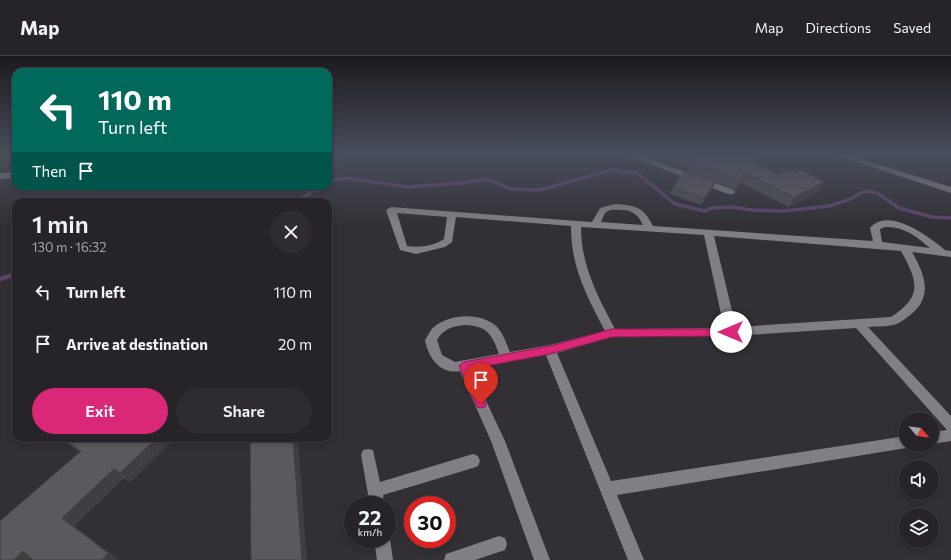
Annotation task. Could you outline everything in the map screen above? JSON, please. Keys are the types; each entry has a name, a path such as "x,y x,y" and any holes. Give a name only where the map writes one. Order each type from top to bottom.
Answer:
{"street":[{"path":"692,178 731,192"},
{"path":"911,178 951,190"},
{"path":"596,224 600,213 604,209 610,207 629,208 640,212 649,228"},
{"path":"452,215 449,240 442,245 416,251 403,248 391,210 878,244 946,253"},
{"path":"576,223 577,250 582,270 593,299 612,333"},
{"path":"878,244 874,228 882,224 898,224 912,229 946,253"},
{"path":"708,232 731,332"},
{"path":"506,358 498,337 491,328 478,322 462,321 448,324 438,330 431,340 433,353 442,363 455,367 464,366 550,350 612,333 731,332 893,321 912,307 920,294 919,275 904,247"},
{"path":"859,324 951,425"},
{"path":"550,350 636,560"},
{"path":"464,366 498,441 542,560"},
{"path":"939,437 951,435"},
{"path":"607,489 899,443"},
{"path":"368,455 375,496"},
{"path":"380,496 473,462"},
{"path":"452,560 499,544"},
{"path":"384,548 386,560"}],"building":[{"path":"680,178 703,178 715,182 704,198 673,188"},
{"path":"733,178 742,178 740,180"},
{"path":"754,178 815,178 824,182 794,197"},
{"path":"68,442 153,442 120,473 114,469 62,518 108,553 102,560 33,560 23,551 14,560 0,560 0,521 81,451"},
{"path":"250,442 293,442 302,560 251,560"}],"waterway":[{"path":"332,180 346,178 407,187 462,183 487,179 511,189 539,190 585,178"},
{"path":"643,178 675,204 705,211 711,208 732,207 752,210 784,211 829,206 848,200 865,191 877,193 899,208 932,217 951,218"},
{"path":"303,198 314,190"},
{"path":"0,279 12,275"}],"route":[{"path":"481,404 464,366 550,350 612,333 731,332"}]}
